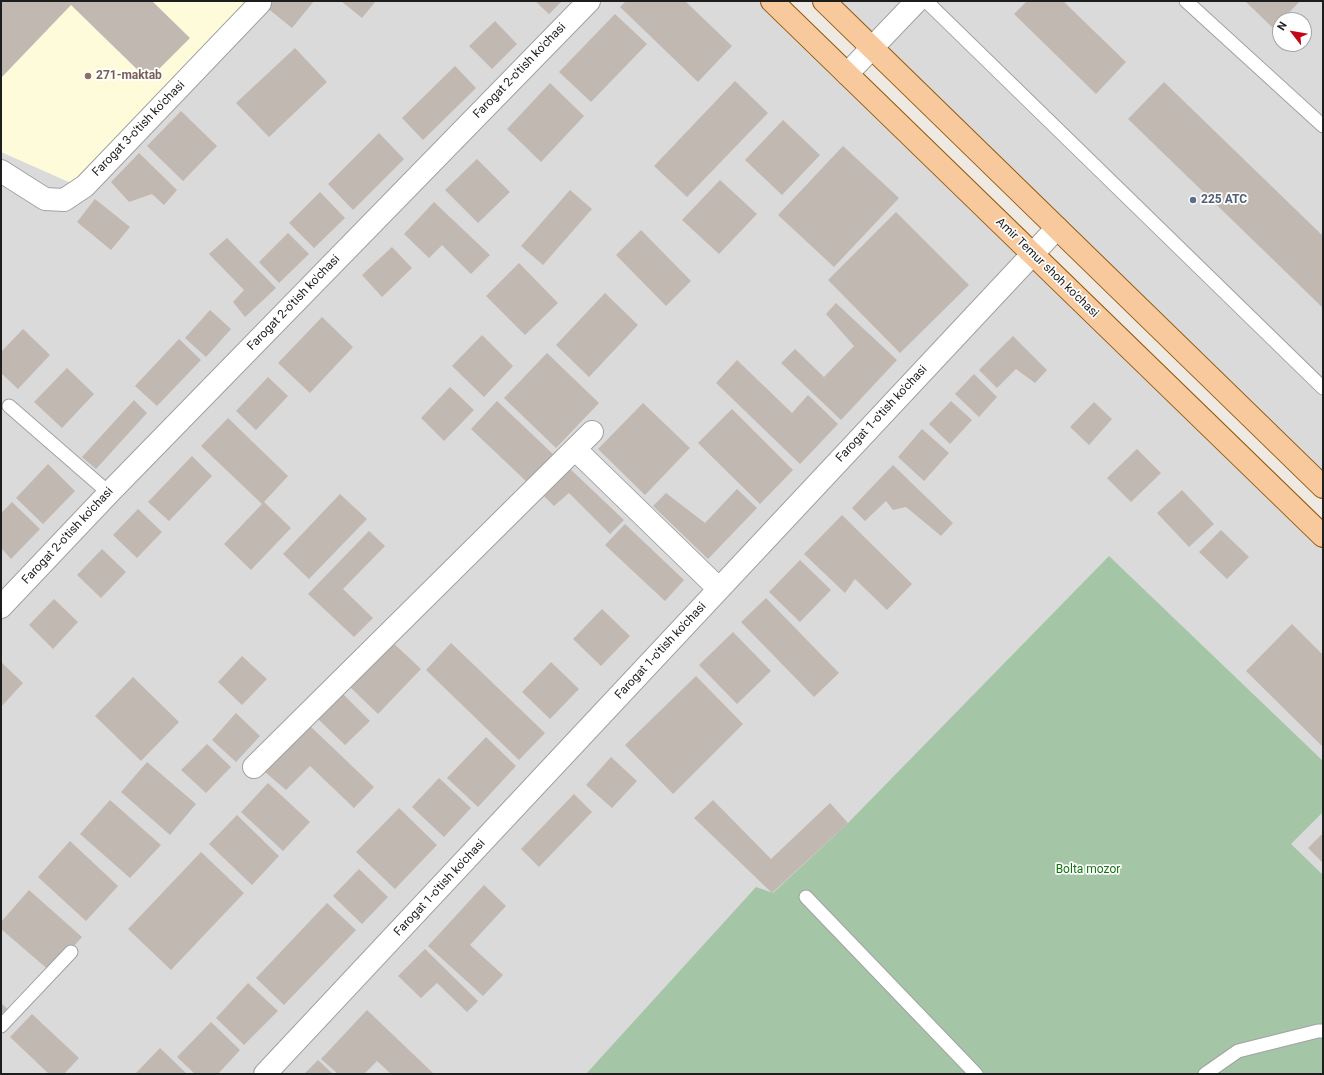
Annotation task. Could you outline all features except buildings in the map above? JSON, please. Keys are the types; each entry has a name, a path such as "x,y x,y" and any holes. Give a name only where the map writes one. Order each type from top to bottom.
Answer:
{"main road":[{"name":"Amir Temur shoh ko'chasi","path":"772,1 1323,536"},
{"path":"824,1 1323,487"}],"street":[{"name":"Farogat 2-o'tish ko'chasi","path":"1,607 108,493 588,1"},
{"path":"847,74 917,1"},
{"name":"Farogat 3-o'tish ko'chasi","path":"1,171 45,199 64,200 85,186 260,4"},
{"name":"Farogat 1-o'tish ko'chasi","path":"265,1074 1057,228"},
{"path":"254,767 592,432"},
{"path":"575,449 719,589"}],"lane":[{"path":"926,1 1323,388"},
{"path":"1186,1 1323,126"},
{"path":"9,406 108,493"},
{"path":"806,897 976,1074"},
{"path":"1,1026 71,952"},
{"path":"1205,1074 1238,1051 1323,1031"}],"shaded area":[{"path":"1,1 772,1 1323,536 1323,1074 1,1074"},
{"name":"271-maktab","path":"1,1 250,1 71,183 1,152"},
{"path":"824,1 1323,1 1323,487"}],"green space":[{"name":"Bolta mozor","path":"1109,556 1323,761 1323,812 1291,844 1323,875 1323,1074 586,1074 756,887 773,893 848,823"}],"place":[{"name":"271-maktab","path":"88,76"},
{"name":"225 АТС","path":"1193,200"}]}
